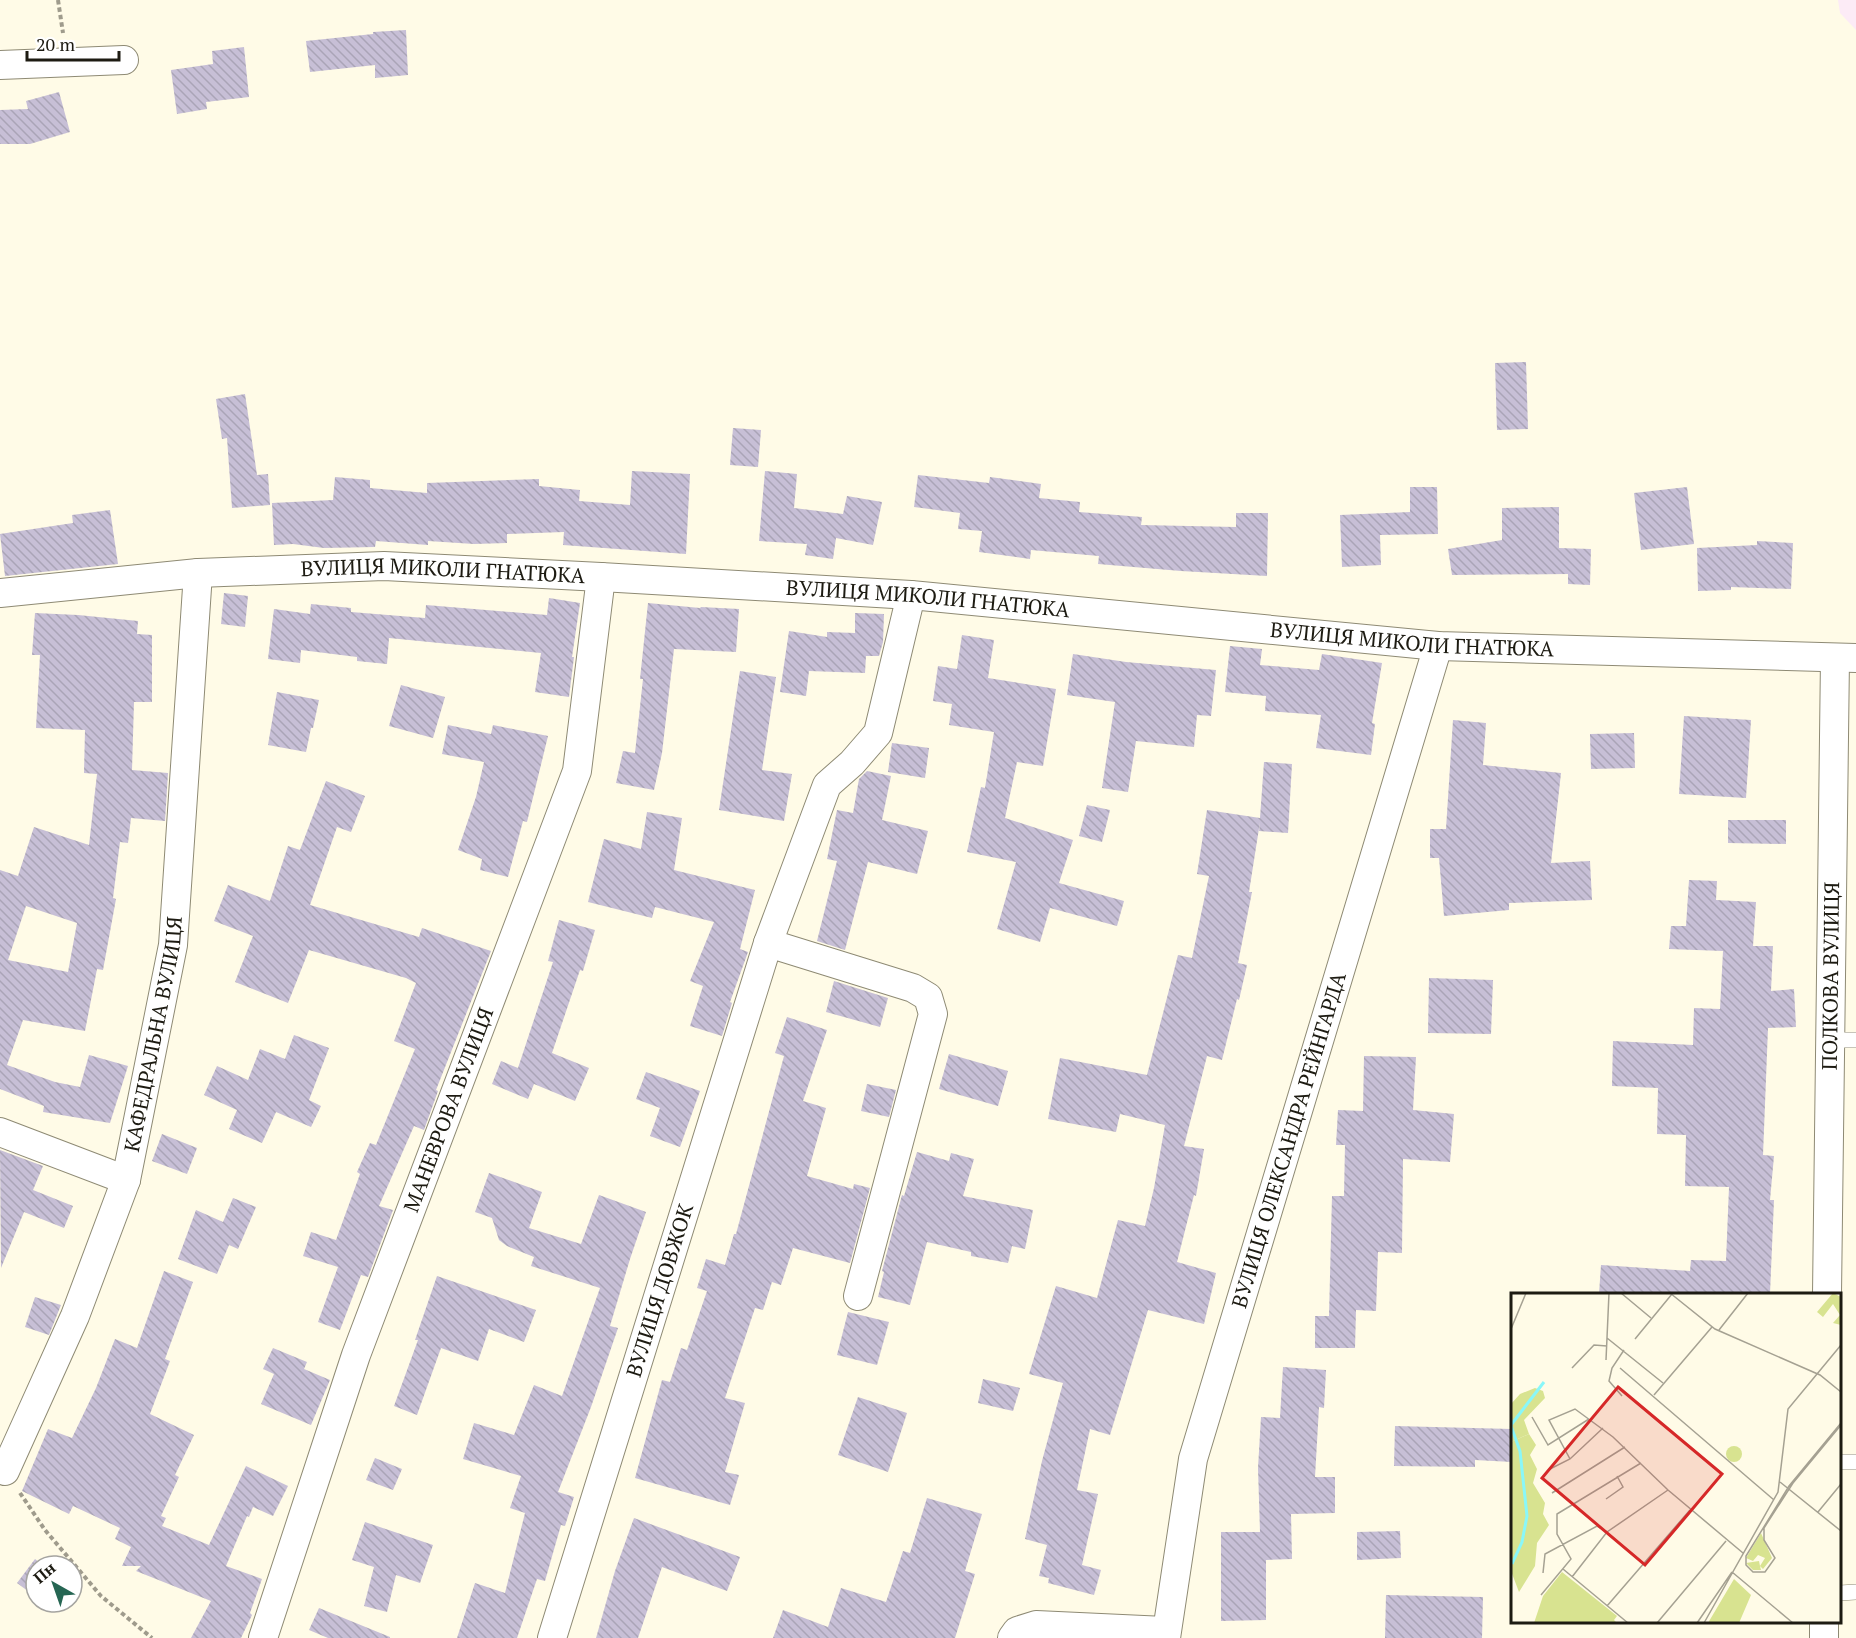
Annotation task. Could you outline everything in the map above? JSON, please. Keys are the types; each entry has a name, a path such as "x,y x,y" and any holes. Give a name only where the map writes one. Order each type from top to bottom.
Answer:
{"street":[{"path":"0,65 124,60"},
{"name":"ВУЛИЦЯ МИКОЛИ ГНАТЮКА","path":"0,593 198,573 384,566 601,576 911,596 1438,645 1845,658"},
{"name":"КАФЕДРАЛЬНА ВУЛИЦЯ","path":"5,1471 75,1316 126,1180 173,945 198,573"},
{"name":"МАНЕВРОВА ВУЛИЦЯ","path":"262,1638 356,1355 577,771 601,576"},
{"name":"ВУЛИЦЯ ДОВЖОК","path":"552,1638 768,943 827,785 852,764 878,733 911,596"},
{"name":"ВУЛИЦЯ ОЛЕКСАНДРА РЕЙНГАРДА","path":"1165,1635 1193,1459 1438,645"},
{"name":"ПОЛКОВА ВУЛИЦЯ","path":"1827,1293 1843,1040 1845,658"},
{"path":"768,943 913,988 928,997 933,1014 858,1296"},
{"path":"0,1132 126,1180"},
{"path":"1012,1638 1017,1631 1036,1625 1165,1635"}],"lane":[{"path":"1841,1593 1856,1592"}],"path":[{"path":"5,1471 45,1530 101,1596 152,1638"}],"shaded area":[{"path":"1838,0 1856,0 1856,30 1840,13"}],"building":[{"path":"406,30 408,75 375,78 375,65 310,72 306,41"},
{"path":"244,47 249,97 206,102 207,109 177,114 171,70 213,64 212,51"},
{"path":"59,92 70,132 30,144 0,144 0,110 28,109 26,101"},
{"path":"1526,362 1528,429 1497,430 1495,363"},
{"path":"245,394 257,475 268,474 270,505 232,508 227,438 222,439 216,399"},
{"path":"733,428 761,430 758,467 730,465"},
{"path":"632,471 690,474 686,554 563,545 564,532 507,534 507,543 474,544 428,541 428,545 376,541 375,547 324,548 293,544 274,545 272,503 333,500 335,477 370,480 370,488 427,493 427,483 539,479 539,486 580,490 579,501 630,505"},
{"path":"765,471 797,474 794,508 843,514 847,496 882,502 873,545 836,538 833,559 805,555 807,544 759,541"},
{"path":"918,475 989,483 990,477 1041,484 1039,498 1080,502 1079,512 1142,517 1141,525 1236,527 1236,513 1268,513 1267,576 1098,564 1099,556 1031,550 1030,559 979,552 982,531 958,529 960,513 914,507"},
{"path":"1410,487 1437,487 1438,534 1380,535 1381,565 1342,567 1340,515 1410,512"},
{"path":"1687,487 1694,544 1641,550 1634,493"},
{"path":"1559,507 1559,548 1591,549 1590,585 1568,584 1568,574 1452,575 1448,549 1502,540 1502,508"},
{"path":"110,510 118,564 5,576 0,534 73,523 72,515"},
{"path":"1757,541 1793,543 1791,589 1731,587 1731,590 1698,591 1697,548 1757,545"},
{"path":"224,593 248,596 245,627 221,624"},
{"path":"549,598 580,603 569,697 535,692 541,653 389,638 387,664 357,661 357,657 301,650 300,663 268,659 274,609 310,614 311,604 351,608 351,612 425,618 426,605 547,615"},
{"path":"648,603 739,609 736,652 674,649 662,753 654,790 616,783 623,751 635,753"},
{"path":"35,613 138,621 137,634 152,635 152,702 134,702 132,770 168,773 165,821 131,818 128,843 120,842 113,898 116,899 103,970 97,969 85,1031 23,1020 7,1065 55,1082 80,1087 89,1055 128,1066 110,1123 43,1112 44,1106 0,1089 0,870 18,876 34,827 89,845 97,774 84,773 85,730 36,728 40,655 32,655","holes":["26,906 77,923 68,972 8,960"]},
{"path":"855,613 884,614 883,642 879,656 866,656 865,673 809,671 806,696 780,692 789,631 827,637 827,632 855,633"},
{"path":"962,635 994,640 988,678 1056,689 1043,766 1017,762 1005,818 1073,840 1059,883 1124,901 1117,926 1050,908 1040,942 997,929 1016,862 967,852 981,787 985,788 994,732 949,725 952,704 933,701 938,666 957,669"},
{"path":"1230,646 1262,649 1260,665 1319,670 1322,654 1382,663 1372,723 1375,724 1371,755 1316,748 1321,715 1265,711 1266,696 1225,692"},
{"path":"1073,654 1126,662 1216,670 1211,716 1197,715 1194,747 1136,741 1128,792 1102,788 1115,702 1067,695"},
{"path":"740,671 776,677 762,770 792,774 784,821 719,810"},
{"path":"401,685 445,697 433,738 389,726"},
{"path":"277,692 319,700 306,752 268,745"},
{"path":"1684,716 1751,720 1746,798 1679,794"},
{"path":"1453,720 1486,723 1483,765 1561,773 1551,863 1590,861 1592,900 1509,903 1509,910 1444,916 1439,858 1430,858 1430,829 1446,829"},
{"path":"448,725 491,734 493,725 548,736 527,822 523,821 508,877 480,870 482,859 458,850 476,797 484,762 442,754"},
{"path":"1634,733 1635,768 1591,769 1590,734"},
{"path":"892,743 929,748 925,778 888,772"},
{"path":"1264,762 1292,764 1288,833 1259,831 1260,822 1249,892 1252,892 1238,963 1247,965 1239,1000 1237,999 1222,1060 1207,1056 1184,1146 1204,1149 1196,1196 1194,1195 1177,1262 1216,1273 1204,1324 1148,1310 1110,1435 1090,1429 1077,1490 1098,1494 1082,1565 1101,1570 1094,1595 1048,1583 1049,1578 1039,1576 1047,1545 1025,1539 1042,1461 1063,1383 1029,1374 1056,1286 1097,1298 1118,1220 1145,1226 1165,1125 1120,1114 1116,1132 1048,1119 1060,1058 1147,1075 1178,955 1192,958 1209,876 1197,874 1207,810 1260,818"},
{"path":"867,771 891,776 882,820 928,831 917,874 868,862 845,950 817,941 837,861 827,859 837,810 853,813 859,779"},
{"path":"326,781 365,796 351,832 337,827 310,905 419,937 422,928 491,951 436,1090 438,1091 424,1130 414,1126 379,1206 393,1210 368,1277 361,1275 340,1330 318,1322 338,1267 303,1256 311,1232 336,1240 360,1174 357,1172 370,1143 376,1145 415,1049 394,1041 416,983 406,978 309,950 288,1003 235,982 253,936 214,921 228,885 270,901 288,846 300,850"},
{"path":"1087,805 1110,810 1102,842 1079,836"},
{"path":"647,812 682,818 674,870 755,890 740,949 748,952 730,1002 732,1003 722,1036 690,1026 703,986 690,981 714,922 655,907 652,918 588,902 604,839 641,849"},
{"path":"1728,820 1786,820 1786,844 1728,843"},
{"path":"1689,880 1717,881 1716,900 1756,902 1753,946 1773,946 1771,991 1794,989 1796,1027 1768,1028 1763,1155 1774,1156 1770,1200 1774,1200 1770,1293 1599,1293 1601,1265 1690,1271 1691,1260 1726,1261 1729,1187 1685,1186 1686,1135 1657,1134 1658,1088 1612,1086 1613,1041 1693,1045 1694,1008 1720,1009 1723,951 1669,949 1671,926 1686,926"},
{"path":"559,920 595,930 583,971 580,970 552,1053 589,1068 575,1101 534,1084 528,1099 492,1084 501,1061 518,1068 553,962 548,961"},
{"path":"1429,978 1493,980 1491,1034 1428,1033"},
{"path":"834,981 888,998 880,1027 826,1012"},
{"path":"787,1017 827,1030 803,1101 826,1108 807,1176 853,1189 854,1184 870,1188 850,1263 793,1248 781,1285 772,1282 763,1310 755,1308 725,1398 745,1403 725,1472 739,1475 730,1505 635,1478 662,1380 670,1382 681,1348 687,1350 707,1291 697,1288 706,1259 725,1265 734,1234 736,1234 784,1056 775,1053"},
{"path":"294,1035 329,1048 309,1100 321,1106 311,1127 276,1112 262,1143 229,1129 237,1110 204,1095 217,1066 248,1080 260,1049 285,1059"},
{"path":"949,1054 1008,1071 998,1106 939,1089"},
{"path":"1364,1056 1416,1057 1413,1110 1454,1114 1450,1162 1403,1159 1402,1253 1378,1252 1376,1311 1356,1310 1355,1348 1315,1348 1315,1316 1329,1316 1332,1196 1344,1196 1345,1145 1336,1145 1338,1110 1363,1111"},
{"path":"646,1072 700,1091 680,1147 650,1136 660,1108 636,1099"},
{"path":"867,1084 896,1090 889,1117 861,1111"},
{"path":"162,1134 197,1148 187,1174 152,1161"},
{"path":"0,1150 43,1166 33,1190 73,1206 64,1228 24,1212 1,1268"},
{"path":"917,1152 949,1161 951,1153 974,1159 963,1196 1033,1210 1025,1249 1012,1246 1008,1263 971,1256 971,1252 927,1242 910,1305 878,1297 884,1272 882,1271 902,1195 904,1196"},
{"path":"489,1173 542,1192 529,1228 581,1244 599,1195 646,1212 610,1326 618,1328 558,1492 574,1497 565,1526 561,1525 545,1581 537,1579 517,1638 457,1638 475,1583 505,1593 525,1513 510,1508 521,1476 463,1459 474,1423 514,1435 534,1385 562,1396 600,1288 531,1266 534,1257 507,1246 499,1240 492,1218 475,1212"},
{"path":"233,1198 256,1207 238,1249 229,1245 217,1274 178,1259 196,1210 223,1222"},
{"path":"164,1271 193,1282 165,1359 170,1361 150,1414 194,1435 175,1475 179,1477 161,1516 166,1518 162,1526 209,1545 246,1466 288,1486 273,1516 253,1507 226,1566 262,1579 250,1613 252,1615 241,1638 191,1638 211,1601 136,1571 141,1566 122,1566 131,1547 115,1539 120,1528 73,1506 69,1514 22,1491 48,1429 72,1438 96,1388 115,1339 137,1348"},
{"path":"437,1276 536,1310 524,1342 489,1329 478,1361 441,1348 417,1415 394,1406 418,1340 415,1340"},
{"path":"35,1297 61,1305 49,1335 25,1327"},
{"path":"848,1312 889,1322 877,1365 837,1355"},
{"path":"273,1348 307,1362 304,1369 330,1380 311,1425 261,1404 274,1374 263,1369"},
{"path":"1283,1367 1326,1370 1324,1408 1319,1407 1315,1477 1335,1477 1335,1513 1291,1514 1292,1559 1266,1560 1266,1620 1221,1621 1221,1532 1260,1532 1258,1468 1261,1417 1280,1418"},
{"path":"983,1379 1020,1388 1013,1411 978,1403"},
{"path":"858,1397 907,1413 888,1472 838,1455"},
{"path":"1395,1426 1511,1429 1511,1462 1475,1460 1475,1467 1394,1466"},
{"path":"375,1458 402,1469 393,1490 366,1480"},
{"path":"927,1498 982,1514 965,1571 975,1574 955,1638 773,1638 783,1610 828,1627 841,1588 886,1602 903,1551 910,1553"},
{"path":"634,1518 740,1557 727,1591 662,1567 638,1638 596,1638 615,1571"},
{"path":"365,1522 433,1545 420,1583 396,1575 387,1612 364,1606 374,1567 352,1560"},
{"path":"1400,1531 1401,1558 1357,1560 1357,1532"},
{"path":"24,1574 24,1588 17,1583"},
{"path":"1386,1595 1483,1597 1482,1638 1385,1638"},
{"path":"319,1608 390,1638 328,1638 309,1630"}]}
